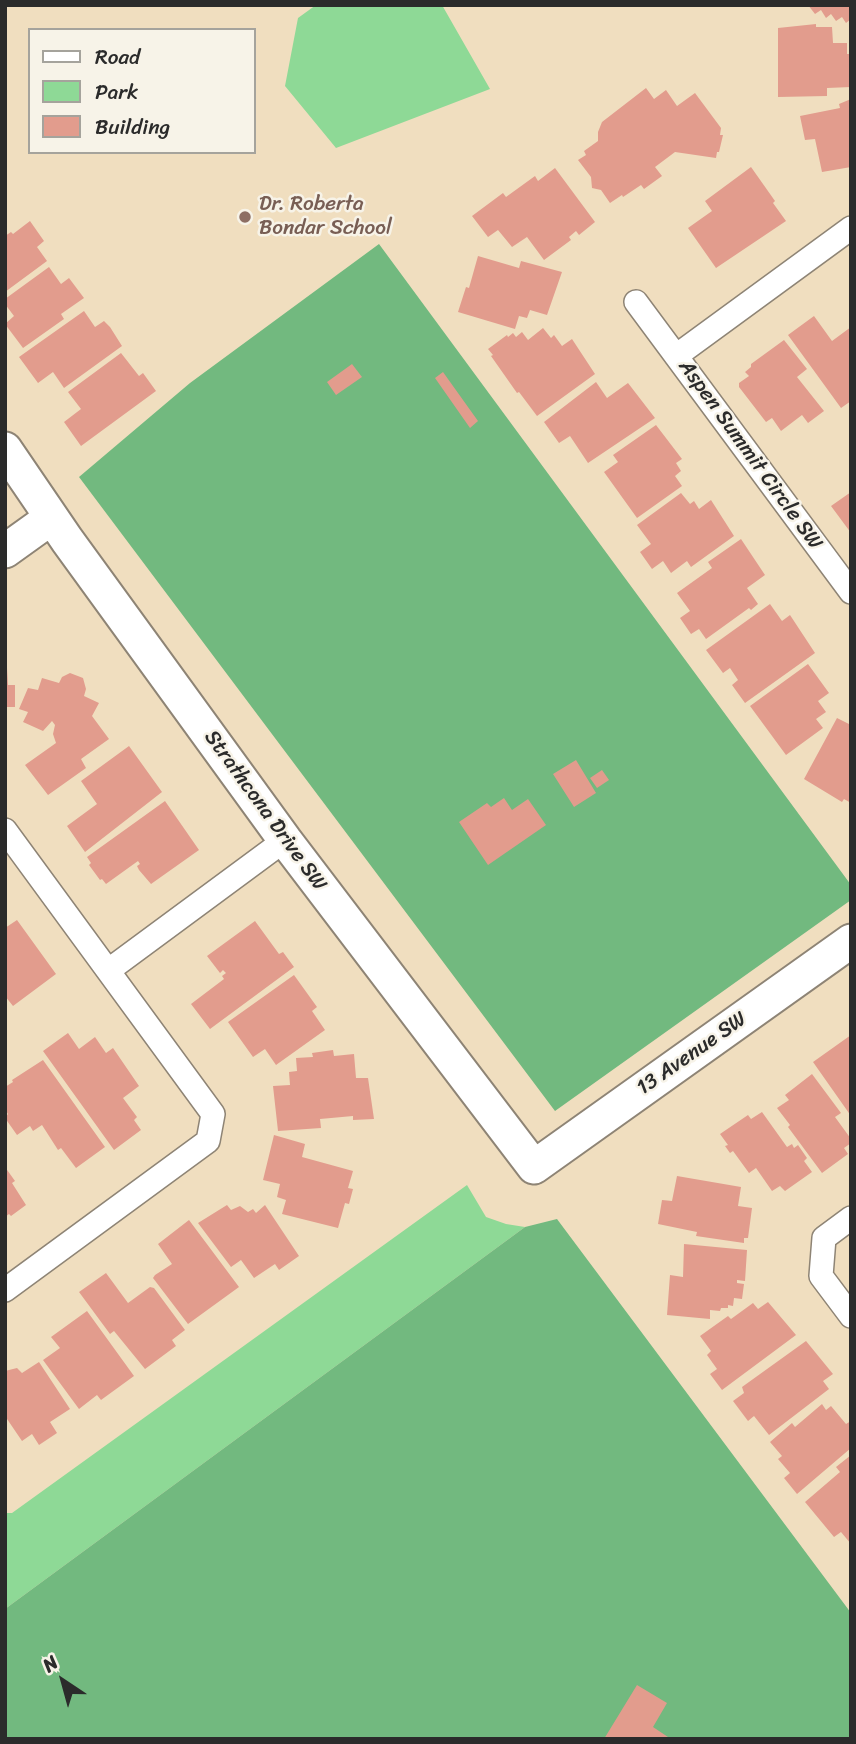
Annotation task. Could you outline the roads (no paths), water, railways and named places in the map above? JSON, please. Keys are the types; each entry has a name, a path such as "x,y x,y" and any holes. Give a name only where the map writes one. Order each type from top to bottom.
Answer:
{"street":[{"name":"Aspen Summit Circle SW","path":"851,228 676,356 851,592"},
{"path":"636,302 676,356"},
{"name":"Strathcona Drive SW","path":"11,471 51,518 285,839 534,1167"},
{"path":"5,551 51,518"},
{"path":"5,830 213,1114 208,1141 5,1290"},
{"path":"109,970 285,839"},
{"name":"13 Avenue SW","path":"534,1167 851,941"},
{"path":"851,1218 824,1238 821,1276 851,1316"}],"place":[{"name":"Dr. Roberta Bondar School","path":"245,217"}]}
